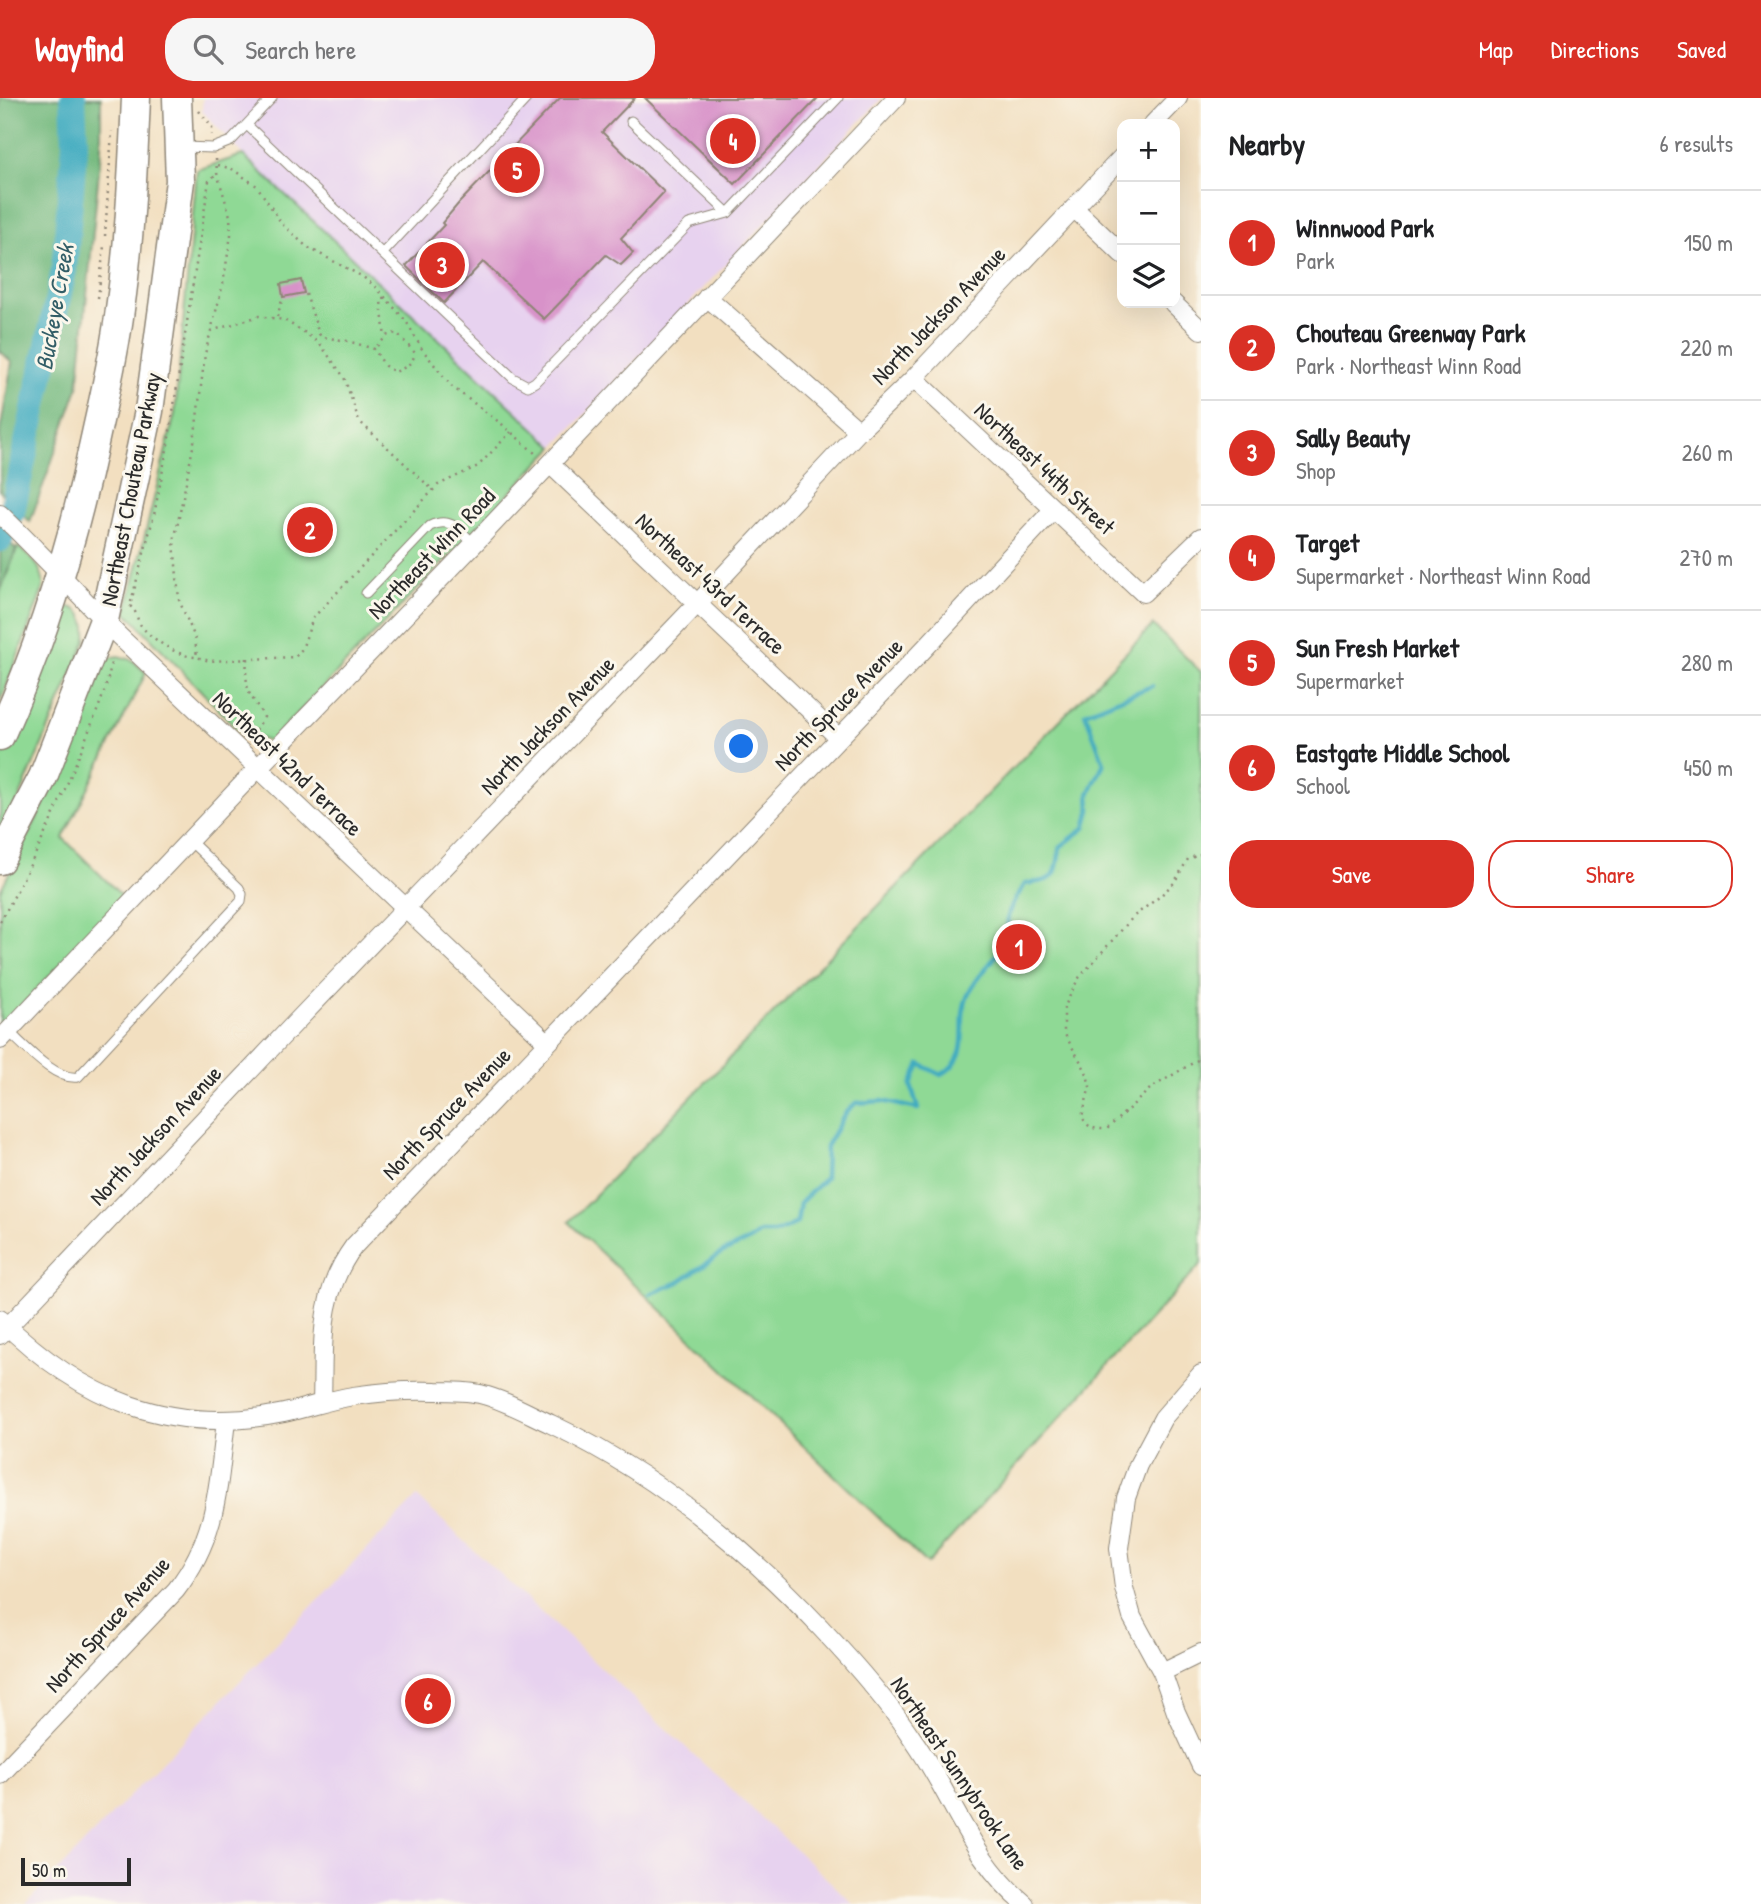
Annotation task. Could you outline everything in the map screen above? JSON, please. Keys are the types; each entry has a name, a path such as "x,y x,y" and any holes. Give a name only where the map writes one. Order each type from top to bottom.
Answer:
{"main road":[{"path":"139,98 167,140 178,147"},
{"name":"Northeast Chouteau Parkway","path":"0,736 45,626 85,487 120,311 139,98"},
{"name":"Northeast Chouteau Parkway","path":"0,860 43,777 104,620 149,411 180,181 178,147 187,101"}],"street":[{"name":"Northeast Winn Road","path":"4,1036 896,98"},
{"path":"1158,119 1178,98"},
{"name":"North Jackson Avenue","path":"3,1327 698,603 859,431 914,378 1117,162"},
{"path":"1074,208 1117,249"},
{"path":"707,297 859,431"},
{"path":"1178,308 1201,330"},
{"name":"Northeast 44th Street","path":"914,378 1143,593 1201,537"},
{"name":"Northeast 43rd Terrace","path":"550,464 839,738"},
{"name":"North Spruce Avenue","path":"322,1403 325,1308 334,1280 348,1254 1054,510"},
{"name":"Northeast 42nd Terrace","path":"0,514 62,574 78,595 404,909 547,1042"},
{"path":"3,1327 51,1365 89,1387 155,1414 226,1421 286,1413 322,1403"},
{"path":"1201,1374 1163,1418 1130,1487 1121,1528 1120,1568 1132,1617 1162,1672 1176,1712 1201,1766"},
{"name":"Northeast Sunnybrook Lane","path":"322,1403 352,1396 409,1390 481,1395 573,1435 667,1489 753,1560 839,1647 915,1742 992,1872 1025,1904"},
{"name":"North Spruce Avenue","path":"0,1775 188,1575 202,1550 212,1523 226,1421"},
{"path":"1162,1672 1201,1653"}],"lane":[{"path":"178,147 213,148 231,141 272,98"},
{"path":"383,253 527,98"},
{"path":"248,126 513,378 528,386 535,382 689,224 728,212 838,98"},
{"path":"631,121 728,212"},
{"path":"366,593 430,526 441,521 451,524 474,544"},
{"path":"4,1036 57,1072 71,1078 78,1077 164,986 241,901 239,888 189,840"}],"path":[{"path":"187,101 212,127 217,173 230,216 231,236 223,284 205,354 194,442 174,542 179,600 194,638 197,657"},
{"path":"97,306 105,240 112,124"},
{"path":"218,165 249,178 264,194 282,224 315,252 368,280 406,321 422,349 452,386 550,464"},
{"path":"306,294 320,335"},
{"path":"277,318 283,297"},
{"path":"384,297 381,301 385,338"},
{"path":"211,331 251,317 277,318 316,341 344,377 359,421 433,490"},
{"path":"374,349 385,338 397,333 415,353"},
{"path":"320,335 374,349 385,366 395,372 406,366 415,353 422,349"},
{"path":"316,341 320,335"},
{"path":"130,606 136,611 142,627 163,644 187,657 209,661 295,657 303,649 313,618 433,490 478,466 511,432"},
{"path":"247,658 248,691 264,717 250,739 258,768"},
{"path":"1201,854 1188,859 1174,883 1159,898 1133,916 1078,979 1064,1008 1064,1033 1086,1071 1090,1086 1083,1118 1088,1127 1094,1129 1107,1129 1151,1088 1201,1058"}],"shaded area":[{"path":"203,98 882,98 554,447 243,155 202,111"},
{"path":"417,1497 854,1904 26,1904"}],"green space":[{"path":"0,98 101,98 101,150 78,388 30,522 0,491 0,432 12,362 0,351"},
{"path":"243,155 554,447 270,742 239,731 126,612 175,413 197,170"},
{"path":"0,533 16,549 0,592"},
{"path":"18,547 40,570 43,589 0,703 0,592"},
{"path":"69,607 82,615 86,624 86,641 0,843 0,758 60,613"},
{"path":"1153,625 1201,672 1201,1264 927,1564 569,1222"},
{"path":"118,656 132,660 146,673 63,838 124,898 0,1028 0,891 40,812 100,668 110,658"}],"building":[{"path":"560,98 635,98 602,132 664,192 621,238 633,253 621,265 606,255 544,319 483,262 444,303 406,266 444,225 442,223 459,203"},
{"path":"645,98 818,98 735,184"},
{"path":"301,280 304,293 283,297 281,284"}],"waterway":[{"name":"Buckeye Creek","path":"12,512 64,270 75,143 73,98"},
{"name":"Buckeye Creek","path":"0,539 3,533"},
{"path":"650,1294 679,1282 723,1252 760,1233 775,1233 797,1223 800,1203 825,1178 826,1146 847,1111 856,1103 882,1101 918,1109 911,1085 920,1064 941,1075 958,1057 969,993 1006,939 1008,916 1014,902 1025,884 1053,876 1060,847 1085,828 1090,810 1089,794 1104,763 1085,713 1152,686"}],"place":[{"name":"Target","path":"733,141"},
{"name":"Sun Fresh Market","path":"517,170"},
{"name":"Sally Beauty","path":"442,265"},
{"name":"Chouteau Greenway Park","path":"310,530"},
{"name":"Winnwood Park","path":"1019,947"},
{"name":"Eastgate Middle School","path":"428,1701"}]}
